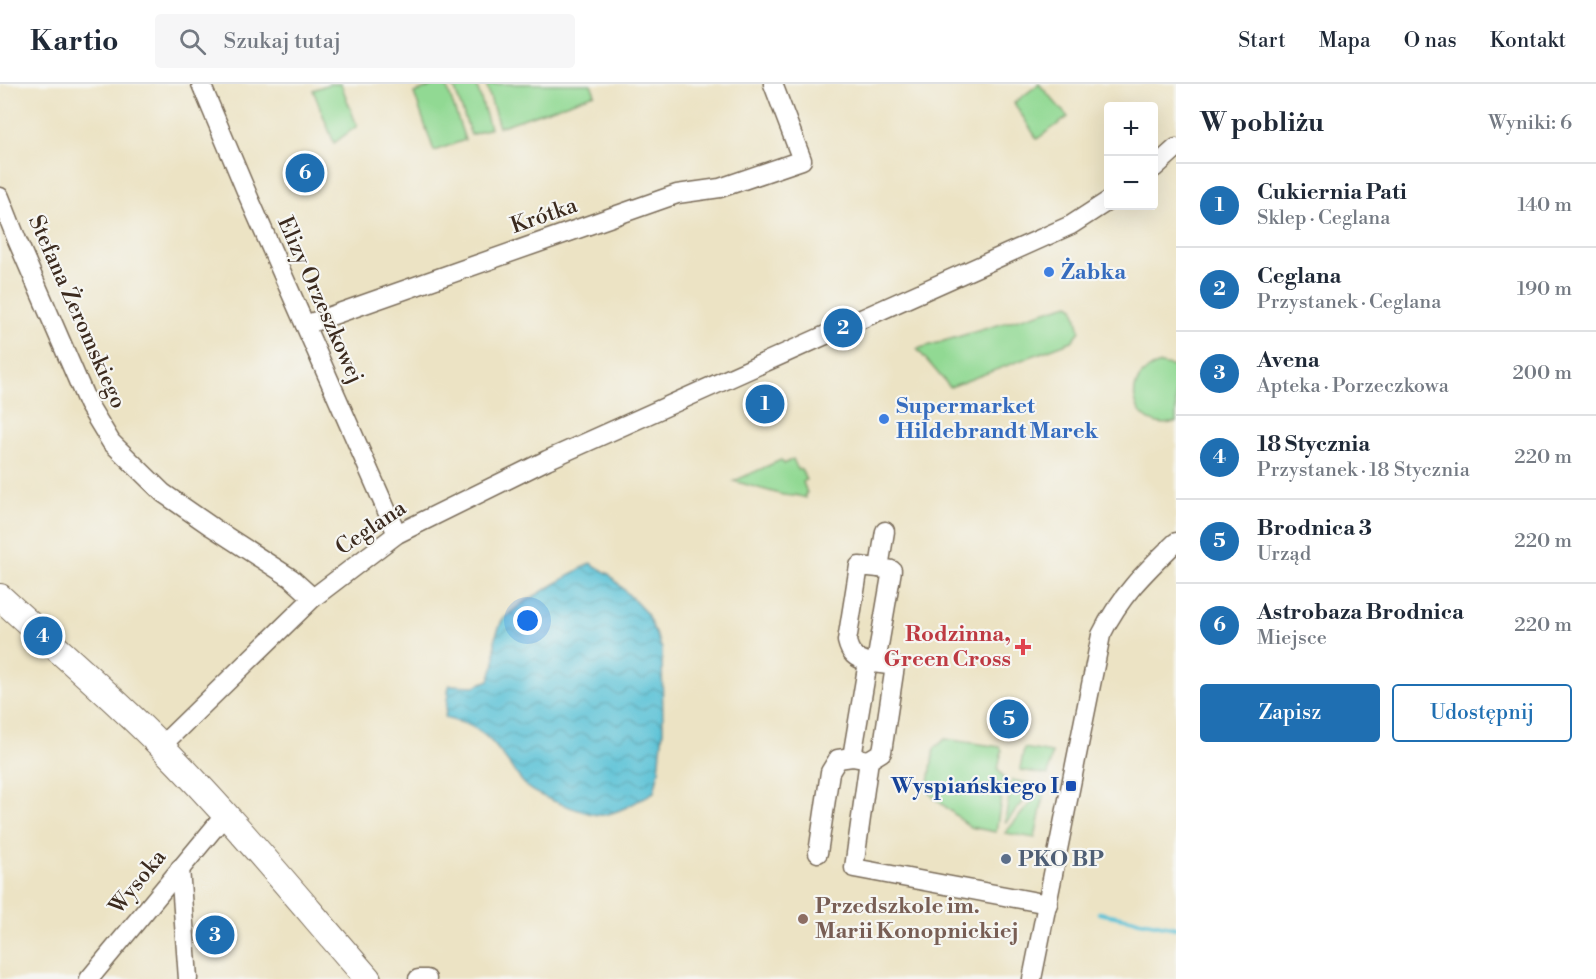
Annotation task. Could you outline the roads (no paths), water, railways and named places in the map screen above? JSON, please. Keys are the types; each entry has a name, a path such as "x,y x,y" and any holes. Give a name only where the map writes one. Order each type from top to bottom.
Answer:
{"street":[{"name":"Elizy Orzeszkowej","path":"201,84 397,534"},
{"name":"Krótka","path":"305,325 677,194 720,188 802,160 773,84"},
{"path":"1158,164 1176,148"},
{"name":"Stefana Żeromskiego","path":"0,197 88,404 111,442 163,493 291,578 313,598"},
{"name":"Ceglana","path":"161,746 313,598 397,534 579,445 1071,225 1104,204"},
{"path":"879,568 885,531"},
{"path":"1032,979 1101,635 1118,603 1136,581 1176,542"},
{"path":"818,853 830,772 838,759 861,758 882,752 895,666 872,662 857,658 850,651 847,641 859,566 892,570 872,662 861,758 854,868 1048,904"},
{"path":"0,597 110,696 161,746 225,815 368,979"},
{"name":"Wysoka","path":"89,979 225,815"},
{"path":"180,868 188,979"},
{"path":"418,979 427,979"}],"water":[{"path":"590,563 609,574 647,614 662,649 663,730 659,771 654,792 623,809 603,815 576,809 532,791 484,734 469,725 445,718 449,685 475,686 489,680 495,663 495,638 502,620 524,602"}],"waterway":[{"path":"1099,913 1176,928"}],"place":[{"name":"Astrobaza Brodnica","path":"305,173"},
{"name":"Żabka","path":"1049,272"},
{"name":"Ceglana","path":"843,328"},
{"name":"Cukiernia Pati","path":"765,404"},
{"name":"Supermarket Hildebrandt Marek","path":"884,419"},
{"name":"18 Stycznia","path":"43,636"},
{"name":"Rodzinna, Green Cross","path":"1023,647"},
{"name":"Brodnica 3","path":"1009,719"},
{"name":"Wyspiańskiego I","path":"1071,786"},
{"name":"PKO BP","path":"1006,859"},
{"name":"Przedszkole im. Marii Konopnickiej","path":"803,919"},
{"name":"Avena","path":"215,935"}]}
